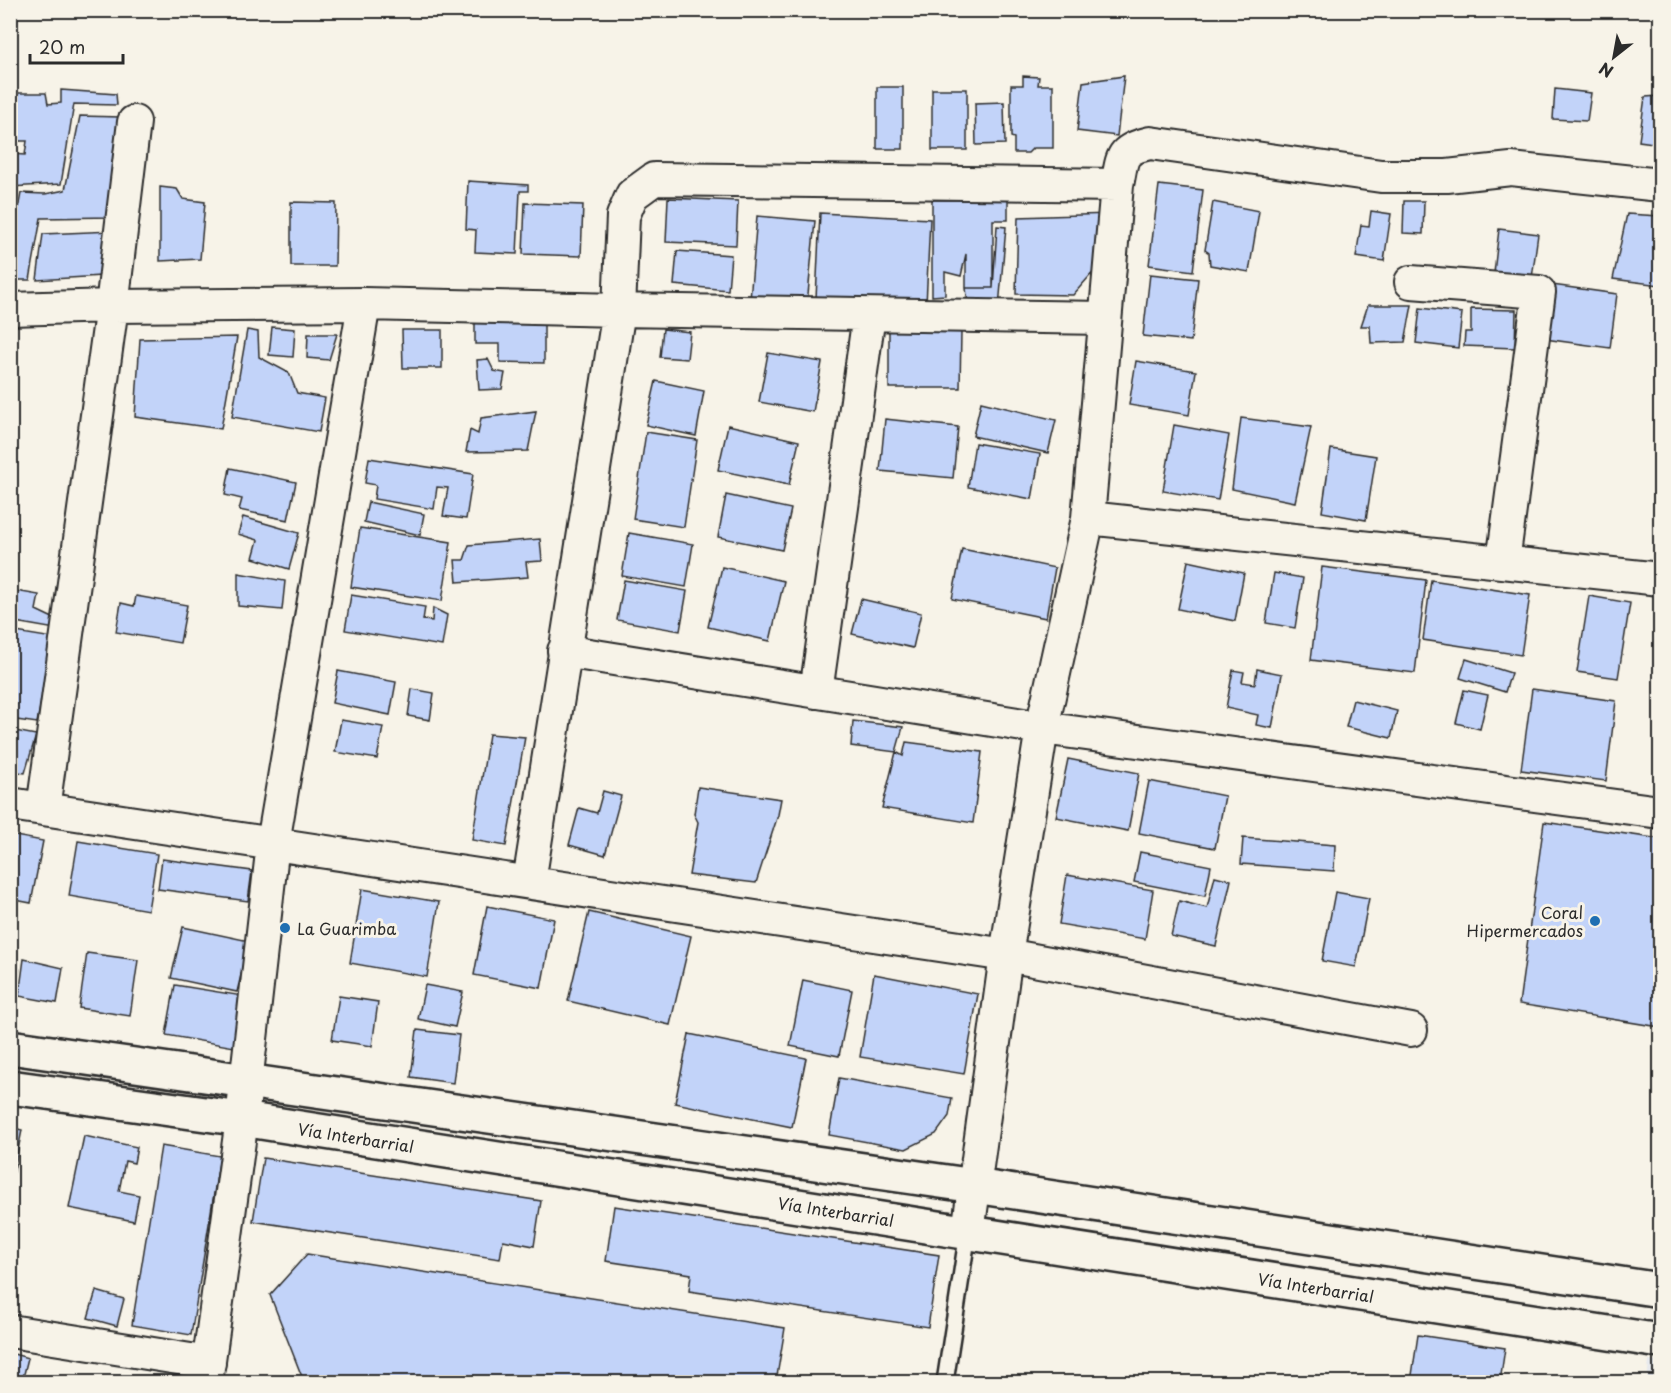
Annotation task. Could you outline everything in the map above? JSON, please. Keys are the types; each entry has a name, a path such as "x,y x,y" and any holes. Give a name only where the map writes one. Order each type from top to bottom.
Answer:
{"main road":[{"path":"10,1047 975,1186 1660,1290"},
{"name":"Vía Interbarrial","path":"10,1087 242,1119 1660,1341"},
{"path":"580,1172 587,1130"}],"street":[{"path":"43,809 112,306 134,122"},
{"path":"968,1232 1006,955 1042,728 1088,518 1118,185 1123,156 1133,147 1150,143 1381,176 1447,176 1511,169 1660,185"},
{"path":"529,882 620,310 623,216 632,195 654,179 1118,185"},
{"path":"1411,282 1539,292 1503,562"},
{"path":"10,1331 208,1373 247,1081 273,843 364,304"},
{"path":"10,309 364,304 1106,318"},
{"path":"816,692 869,315"},
{"path":"1088,518 1660,579"},
{"path":"564,651 1042,728 1660,812"},
{"path":"10,804 1006,955 1411,1030"}],"lane":[{"path":"945,1383 968,1232"}],"shaded area":[{"path":"1649,1361 1660,1362 1660,1382 1647,1382"}],"building":[{"path":"1023,76 1039,77 1038,85 1053,85 1053,148 1033,148 1028,153 1014,153 1014,138 1011,137 1011,85 1023,85"},
{"path":"1124,76 1117,136 1077,131 1083,82"},
{"path":"877,87 903,87 903,149 877,149"},
{"path":"932,89 967,89 967,150 932,150"},
{"path":"1555,89 1591,93 1587,121 1553,119"},
{"path":"61,90 116,94 117,105 74,104 61,184 10,187 10,154 25,155 27,141 10,141 10,93 46,93 48,104 61,103"},
{"path":"1660,96 1660,144 1639,141 1645,97"},
{"path":"1004,102 1005,144 976,145 975,103"},
{"path":"80,116 121,117 114,217 41,218 30,280 10,280 10,252 21,193 45,194 65,190"},
{"path":"468,181 528,185 528,191 520,191 517,254 475,252 476,230 466,229"},
{"path":"1159,185 1203,190 1193,271 1149,265"},
{"path":"160,187 177,189 183,199 205,202 200,259 160,261"},
{"path":"668,198 738,201 736,245 666,242"},
{"path":"932,200 1008,200 1008,220 993,220 993,288 966,288 966,254 961,276 945,272 945,295 932,296"},
{"path":"1404,201 1424,201 1423,234 1403,233"},
{"path":"291,202 336,203 335,266 291,266"},
{"path":"1213,202 1259,211 1249,272 1210,265 1209,253 1205,250"},
{"path":"525,203 583,205 581,256 523,254"},
{"path":"1371,211 1391,214 1384,261 1356,257 1361,225 1369,226"},
{"path":"820,213 930,219 926,305 816,299"},
{"path":"1110,214 1103,261 1073,295 1016,294 1018,217"},
{"path":"1627,214 1660,216 1660,285 1613,279"},
{"path":"757,216 815,221 807,305 750,300"},
{"path":"997,226 1006,227 999,307 968,304 966,288 993,288"},
{"path":"1499,229 1538,234 1532,278 1494,273"},
{"path":"113,231 101,276 37,280 43,234"},
{"path":"677,251 731,255 728,290 674,285"},
{"path":"1150,274 1198,279 1191,341 1143,336"},
{"path":"1552,285 1617,294 1610,348 1545,339"},
{"path":"1368,305 1412,305 1405,342 1371,343 1370,326 1361,326"},
{"path":"1420,308 1462,313 1458,348 1416,343"},
{"path":"1471,309 1516,310 1515,348 1464,346 1465,332 1471,332"},
{"path":"475,317 544,318 544,363 500,362 500,344 475,344"},
{"path":"272,327 295,329 293,357 269,355"},
{"path":"663,329 690,332 687,359 660,357"},
{"path":"247,330 258,332 259,357 289,373 297,393 325,398 319,432 232,417"},
{"path":"402,330 442,330 442,368 403,368"},
{"path":"889,330 961,332 960,388 889,388"},
{"path":"308,334 337,334 329,360 307,358"},
{"path":"237,337 221,429 135,417 140,339"},
{"path":"768,353 822,362 813,412 759,402"},
{"path":"488,359 494,371 505,373 502,389 479,390 477,360"},
{"path":"1136,361 1196,371 1189,415 1129,405"},
{"path":"656,381 704,391 696,436 646,425"},
{"path":"981,402 1056,420 1048,453 973,436"},
{"path":"536,411 528,451 466,452 470,430 478,434 481,418"},
{"path":"1241,418 1311,427 1295,502 1232,489"},
{"path":"885,419 958,427 953,478 880,471"},
{"path":"728,425 799,441 789,485 718,470"},
{"path":"1174,425 1229,435 1218,500 1163,491"},
{"path":"646,432 697,440 684,527 633,519"},
{"path":"975,443 1040,454 1032,499 968,487"},
{"path":"1331,449 1376,456 1366,520 1322,512"},
{"path":"369,458 473,474 466,519 443,516 448,488 437,487 434,509 374,499 376,485 365,483"},
{"path":"230,468 296,482 288,520 239,510 242,499 225,495"},
{"path":"726,495 791,509 782,550 718,537"},
{"path":"368,502 424,514 420,535 364,522"},
{"path":"243,517 299,533 289,569 253,558 258,540 238,534"},
{"path":"360,528 451,542 442,601 351,587"},
{"path":"629,533 693,544 686,587 622,576"},
{"path":"540,539 542,561 526,562 528,577 457,582 455,560 464,560 469,545"},
{"path":"962,549 1055,568 1046,618 952,599"},
{"path":"1188,561 1244,573 1235,621 1178,609"},
{"path":"722,567 784,581 770,641 708,627"},
{"path":"1322,567 1426,580 1415,673 1311,660"},
{"path":"238,573 285,581 282,610 238,606"},
{"path":"1274,573 1303,578 1295,628 1266,623"},
{"path":"624,580 687,591 680,631 617,620"},
{"path":"1431,580 1530,595 1521,655 1423,640"},
{"path":"10,590 39,595 36,610 57,620 55,629 10,621"},
{"path":"351,595 425,607 423,620 432,621 433,608 447,615 442,646 345,630"},
{"path":"136,596 187,605 180,643 116,632 121,603 134,606"},
{"path":"1589,596 1630,603 1618,678 1577,672"},
{"path":"861,599 921,613 913,648 852,634"},
{"path":"10,631 53,638 37,723 10,719"},
{"path":"1466,659 1511,673 1505,692 1460,678"},
{"path":"1257,669 1282,674 1272,728 1256,725 1258,715 1226,708 1233,670 1244,672 1242,682 1255,684"},
{"path":"338,671 396,682 390,715 332,703"},
{"path":"412,689 434,693 430,720 408,716"},
{"path":"1532,689 1616,701 1606,781 1521,770"},
{"path":"1464,690 1488,695 1480,729 1456,723"},
{"path":"1353,700 1397,711 1391,738 1346,727"},
{"path":"341,720 383,727 377,759 335,752"},
{"path":"853,721 903,727 896,752 851,746"},
{"path":"10,730 36,735 25,773 10,771"},
{"path":"489,734 525,737 506,846 472,840"},
{"path":"906,742 982,752 973,823 882,808 896,752 903,756"},
{"path":"1068,759 1139,773 1128,831 1056,817"},
{"path":"1149,781 1225,796 1215,848 1139,833"},
{"path":"698,787 781,799 756,883 689,875 698,822 694,814"},
{"path":"603,791 621,796 605,855 569,845 579,808 597,813"},
{"name":"Coral Hipermercados","path":"1544,822 1660,839 1660,1027 1519,1004"},
{"path":"10,835 43,841 31,903 10,899"},
{"path":"1243,838 1335,845 1334,871 1241,864"},
{"path":"78,841 157,854 148,910 69,896"},
{"path":"1140,852 1211,866 1205,896 1134,882"},
{"path":"162,859 252,871 248,901 158,889"},
{"path":"1067,875 1153,890 1145,939 1059,924"},
{"path":"1215,876 1231,880 1216,946 1171,936 1179,901 1207,908"},
{"path":"362,889 439,902 427,977 350,963"},
{"path":"1335,892 1369,898 1356,967 1322,961"},
{"path":"487,906 554,919 541,988 474,975"},
{"path":"589,912 691,936 670,1025 568,1001"},
{"path":"183,927 249,941 237,992 171,978"},
{"path":"87,953 138,960 130,1016 79,1008"},
{"path":"24,959 63,968 57,1003 19,996"},
{"path":"10,967 19,969 12,1008 10,1008"},
{"path":"874,974 978,994 964,1074 860,1057"},
{"path":"803,980 852,990 839,1056 790,1046"},
{"path":"175,985 243,996 234,1047 166,1035"},
{"path":"425,985 463,992 455,1027 418,1019"},
{"path":"339,996 378,1002 372,1046 332,1040"},
{"path":"417,1030 459,1035 453,1083 411,1077"},
{"path":"689,1034 806,1058 792,1127 675,1103"},
{"path":"839,1078 952,1098 949,1116 936,1134 906,1149 829,1135"},
{"path":"10,1127 22,1130 10,1190"},
{"path":"84,1136 137,1147 134,1163 125,1161 119,1191 139,1195 134,1221 69,1208"},
{"path":"161,1146 220,1156 191,1335 132,1325"},
{"path":"263,1158 541,1201 534,1246 503,1240 500,1259 253,1221"},
{"path":"614,1206 939,1255 928,1327 689,1291 691,1274 606,1261"},
{"path":"307,1254 785,1328 776,1382 304,1382 270,1295"},
{"path":"96,1291 124,1299 117,1326 88,1318"},
{"path":"1418,1335 1505,1348 1500,1382 1411,1382"},
{"path":"10,1353 28,1358 22,1382 10,1382"}],"place":[{"name":"Coral Hipermercados","path":"1595,921"},
{"name":"La Guarimba","path":"285,928"}]}
